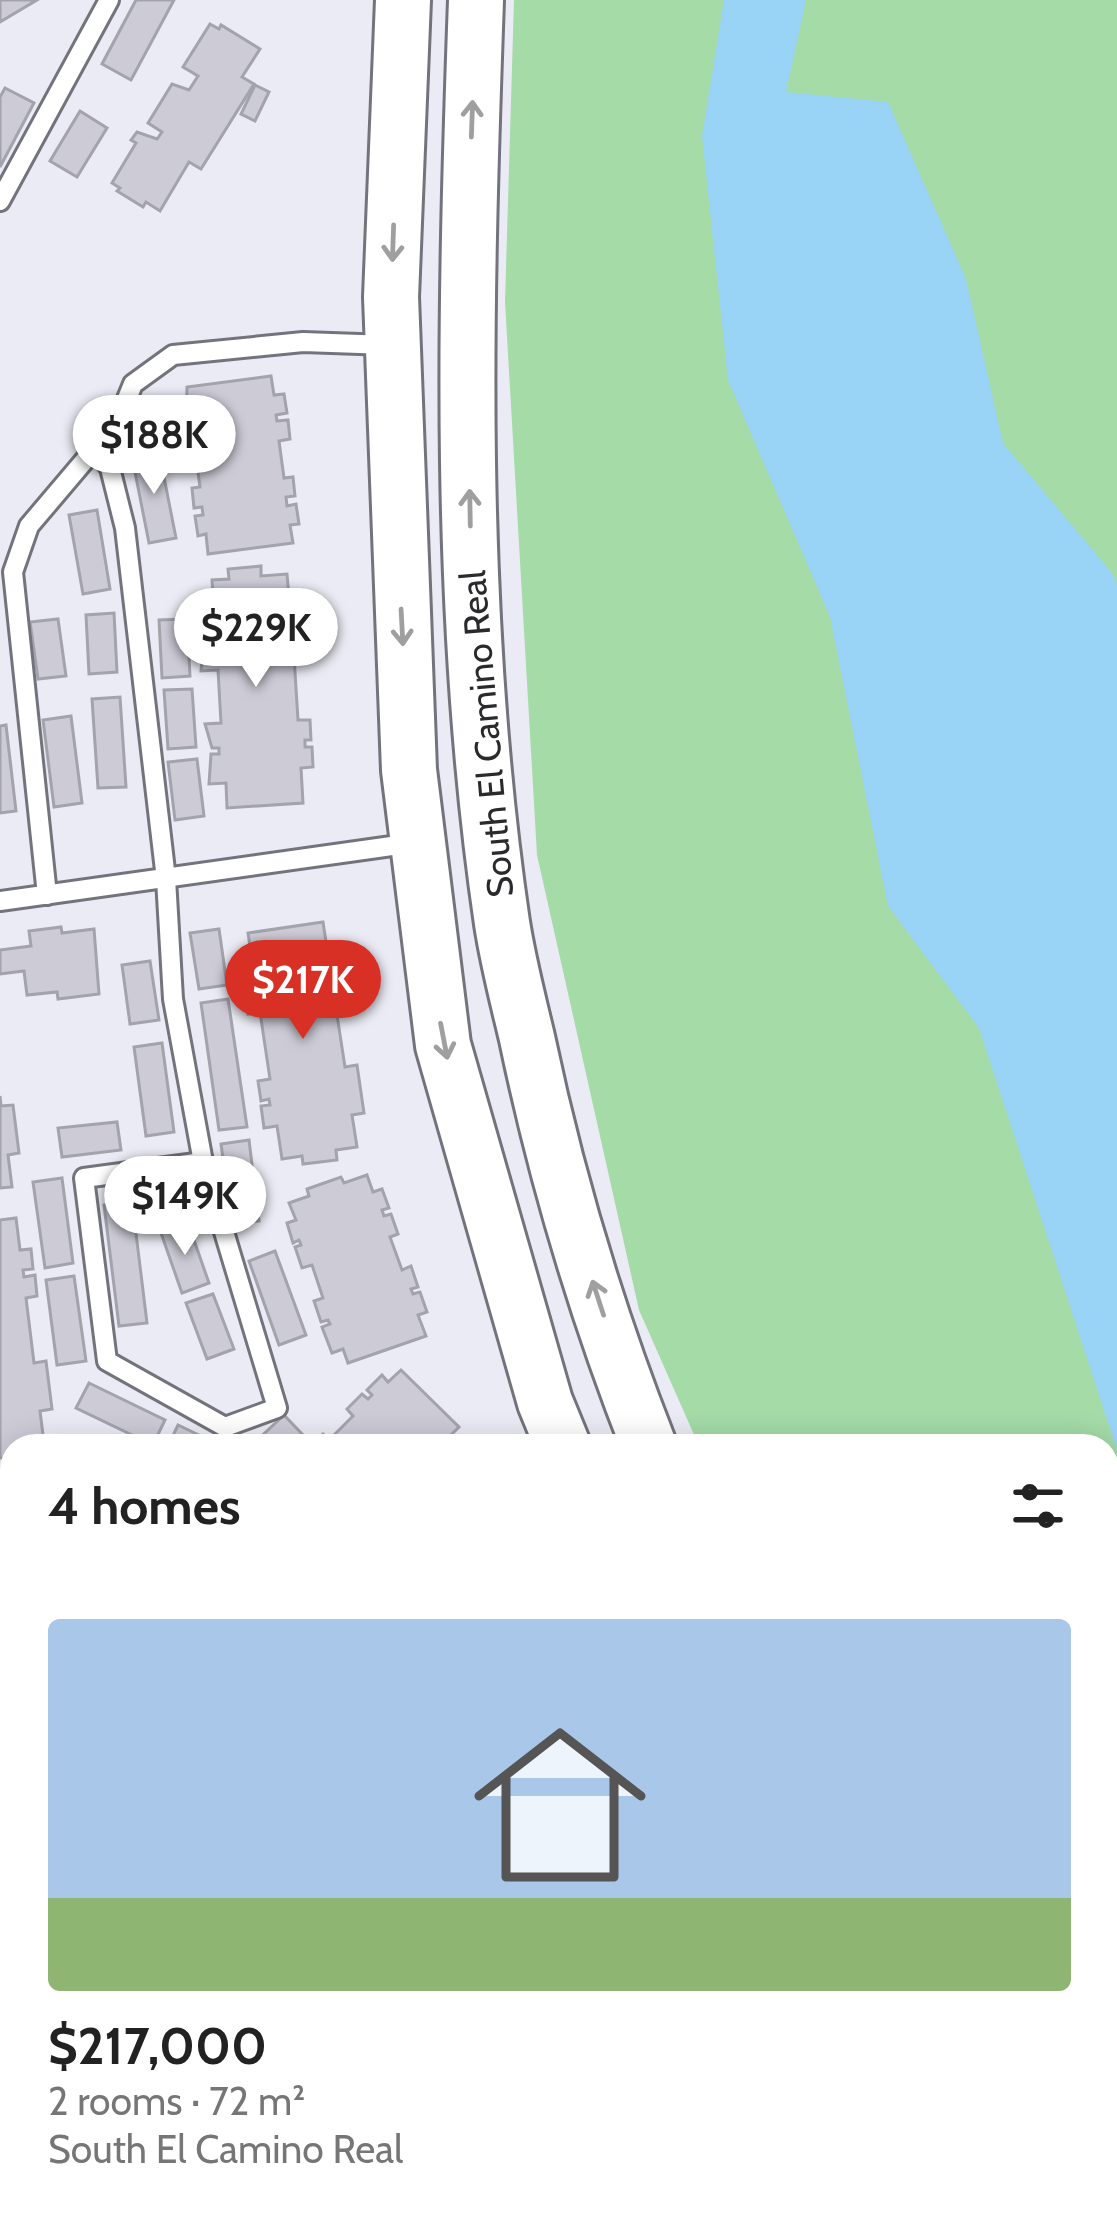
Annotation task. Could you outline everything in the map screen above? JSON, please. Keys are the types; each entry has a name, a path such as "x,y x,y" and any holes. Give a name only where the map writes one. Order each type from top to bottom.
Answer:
{"main road":[{"name":"South El Camino Real","path":"403,0 392,346 409,770 443,1045 558,1434"},
{"name":"South El Camino Real","path":"476,0 465,311 471,560 483,774 503,929 552,1157 645,1434"},
{"path":"418,842 456,866 477,909 503,929"}],"lane":[{"path":"0,201 109,0"},
{"path":"47,895 14,572 28,526 118,422 133,384 173,356 303,342 392,346"},
{"path":"95,448 110,468 125,528 166,879 173,999 203,1162 278,1408 225,1427 106,1361 84,1178 203,1162"},
{"path":"0,901 418,842"}],"green space":[{"path":"514,0 1117,0 1117,1434 694,1434 639,1310 537,855 505,302"}],"water":[{"path":"724,0 806,0 786,92 888,102 966,279 1003,443 1117,584 1117,1434 1112,1434 979,1028 888,906 830,617 728,380 702,136"}],"building":[{"path":"0,0 37,0 0,22"},
{"path":"136,0 174,0 131,80 102,64"},
{"path":"210,24 219,29 221,25 260,49 242,77 254,84 201,169 189,162 160,211 146,202 143,207 112,183 136,143 131,140 137,132 157,139 162,132 148,123 172,84 189,90 198,76 183,67"},
{"path":"255,85 269,92 255,121 241,114"},
{"path":"5,88 34,103 0,167 0,97"},
{"path":"80,111 107,128 77,177 50,161"},
{"path":"271,376 274,395 284,394 287,413 276,415 277,421 288,420 290,439 279,441 284,478 293,477 295,496 286,497 287,506 296,504 299,524 290,525 293,543 208,554 206,534 198,536 195,516 203,515 202,507 194,508 192,488 200,487 195,450 189,451 186,431 193,431 192,424 186,425 187,387"},
{"path":"159,452 176,538 149,543 132,457"},
{"path":"97,510 110,589 83,594 69,515"},
{"path":"261,566 261,576 287,574 290,608 301,608 302,628 295,628 296,635 303,634 304,655 294,656 298,720 310,720 311,740 305,740 305,747 312,747 313,767 301,768 303,803 227,808 226,783 209,784 211,754 219,754 219,748 212,748 205,724 221,723 218,670 201,671 204,641 211,640 210,634 204,635 197,610 214,610 212,580 229,579 228,569"},
{"path":"114,613 117,672 89,674 86,615"},
{"path":"58,619 66,676 38,679 30,622"},
{"path":"187,619 190,676 162,678 159,620"},
{"path":"192,689 196,747 168,749 164,690"},
{"path":"120,697 126,787 98,788 92,699"},
{"path":"71,716 82,803 54,807 43,720"},
{"path":"6,725 16,811 0,813 0,726"},
{"path":"197,759 204,816 175,820 168,762"},
{"path":"323,922 328,955 339,953 342,974 332,975 333,981 343,980 347,1000 335,1002 345,1067 357,1065 364,1113 352,1115 357,1147 336,1150 337,1160 303,1164 302,1156 282,1159 277,1126 264,1128 261,1106 270,1105 269,1099 261,1101 258,1081 270,1079 260,1012 248,1014 241,968 253,966 248,933"},
{"path":"61,927 62,933 94,929 99,994 58,999 57,992 27,995 24,971 0,974 0,950 31,946 29,931"},
{"path":"219,929 227,985 199,989 190,933"},
{"path":"150,961 159,1020 130,1024 122,965"},
{"path":"228,999 247,1127 219,1130 201,1003"},
{"path":"162,1043 174,1132 146,1136 134,1047"},
{"path":"0,1096 1,1106 13,1105 19,1153 8,1155 12,1187 0,1188"},
{"path":"117,1122 121,1150 62,1157 58,1128"},
{"path":"249,1140 259,1221 232,1224 221,1144"},
{"path":"367,1175 373,1192 382,1189 389,1208 382,1210 384,1216 391,1214 398,1234 390,1237 402,1270 411,1266 418,1287 411,1289 413,1294 420,1292 427,1312 418,1315 426,1336 348,1363 343,1349 332,1353 322,1327 330,1324 321,1322 314,1301 323,1298 312,1265 302,1268 295,1247 301,1245 299,1240 293,1243 287,1223 296,1220 289,1203 309,1196 307,1189 341,1177 344,1183"},
{"path":"62,1178 73,1263 45,1268 33,1182"},
{"path":"132,1201 147,1323 119,1326 104,1205"},
{"path":"16,1218 20,1250 31,1249 33,1269 23,1270 24,1277 35,1275 37,1296 26,1298 34,1363 46,1361 52,1409 40,1411 43,1434 0,1434 0,1220"},
{"path":"188,1223 209,1283 182,1293 161,1233"},
{"path":"275,1251 306,1335 279,1345 249,1261"},
{"path":"74,1276 86,1361 57,1365 46,1280"},
{"path":"213,1294 234,1349 207,1359 186,1303"},
{"path":"401,1370 459,1427 452,1434 335,1434 353,1416 347,1409 362,1394 368,1399 372,1395 367,1390 382,1375 388,1382"},
{"path":"89,1383 165,1420 158,1434 130,1434 76,1408"},
{"path":"284,1415 302,1434 264,1434"},
{"path":"178,1425 197,1434 174,1434"}]}
